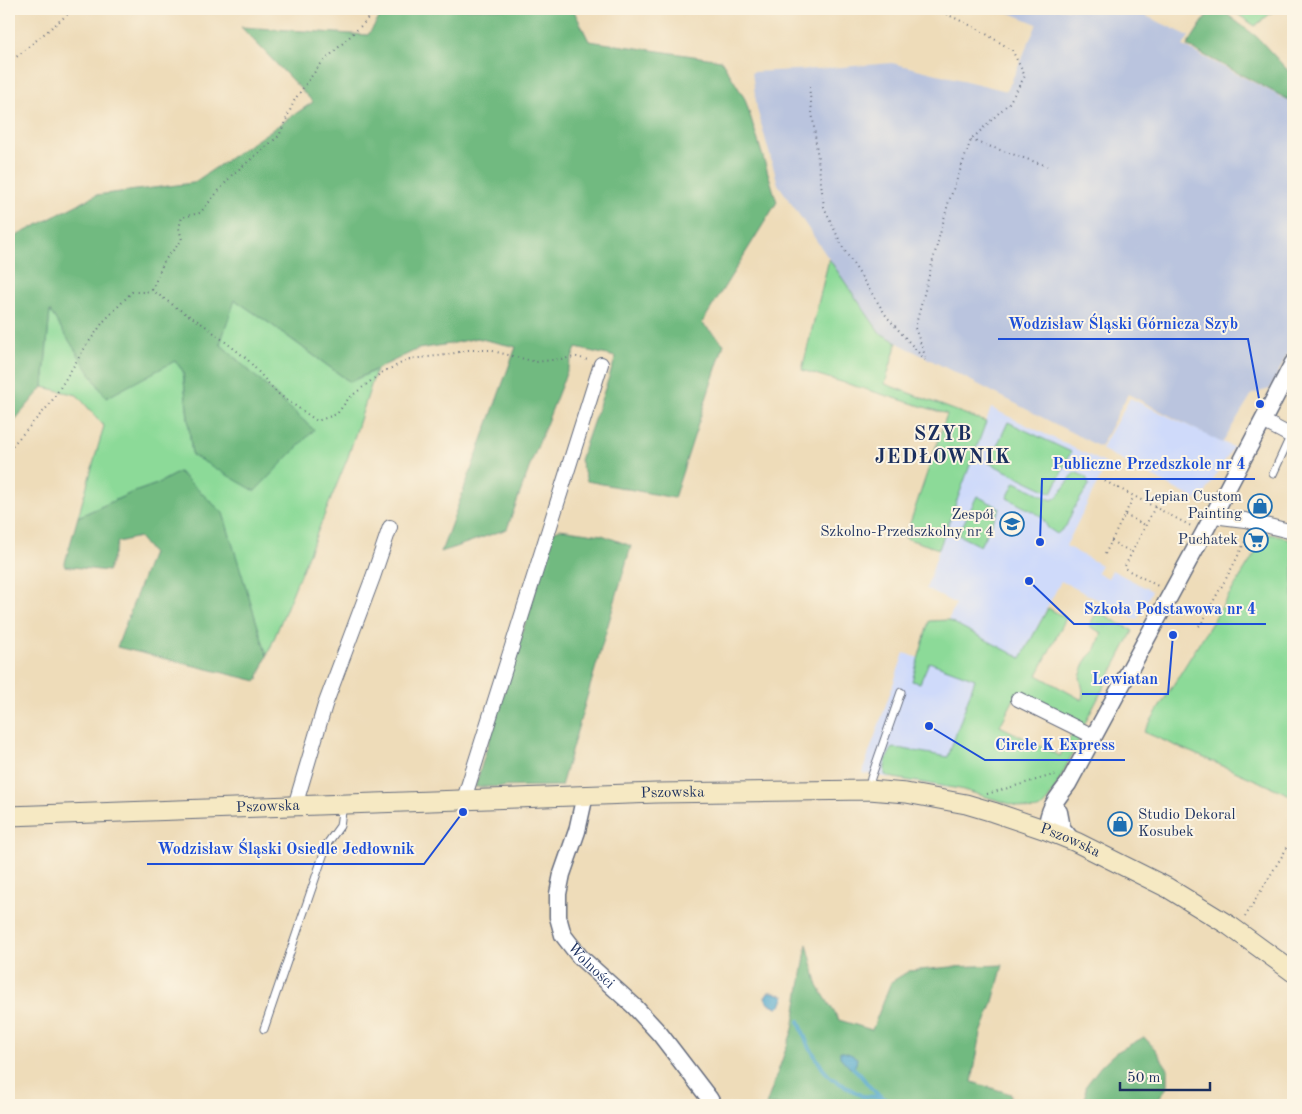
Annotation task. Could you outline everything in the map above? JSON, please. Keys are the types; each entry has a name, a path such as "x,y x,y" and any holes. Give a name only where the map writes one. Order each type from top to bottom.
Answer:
{"main road":[{"name":"Pszowska","path":"9,816 585,795 869,790 906,793 966,804 1014,818 1071,840 1168,888 1236,931 1293,972"}],"street":[{"path":"1046,830 1048,815 1055,810 1067,778 1094,736 1293,363"},
{"path":"464,799 601,364"},
{"path":"1262,421 1292,436"},
{"path":"1214,514 1221,517 1292,530"},
{"path":"295,806 325,705 390,527"},
{"path":"1018,699 1094,736"},
{"name":"Wolności","path":"585,795 577,831 562,874 558,894 558,917 563,935 580,957 634,1006 660,1034 709,1098 712,1105"},
{"path":"1014,818 1055,810"},
{"path":"1055,810 1061,825 1071,840"}],"lane":[{"path":"1273,474 1292,436"},
{"path":"869,790 901,692"},
{"path":"264,1028 327,844 340,826 343,804"}],"path":[{"path":"9,63 74,9"},
{"path":"152,290 164,261 182,240 179,228 182,217 200,213 232,175 279,136 295,99 319,66 365,22 375,9"},
{"path":"809,87 824,207 843,248 887,317 927,361 915,328 948,204 970,140 1009,103 1025,76 1012,50 978,29 940,11 897,9"},
{"path":"1261,9 1264,13"},
{"path":"970,140 1047,166"},
{"path":"152,290 204,325 247,359 277,393 317,422 337,414 349,398 381,373 410,359 446,355 468,350 489,350 536,362 577,357 601,364"},
{"path":"9,450 50,404 104,321 132,292 152,290"},
{"path":"1104,481 1192,526 1190,531"},
{"path":"1104,554 1134,496"},
{"path":"1155,507 1124,568 1160,587"},
{"path":"1125,515 1145,525"},
{"path":"1199,626 1243,547 1253,523"},
{"path":"1111,541 1132,552"},
{"path":"980,796 1067,778"},
{"path":"1236,931 1293,838"}],"shaded area":[{"path":"1000,9 1131,9 1189,36 1183,46 1293,103 1293,343 1270,389 1252,394 1222,443 1128,394 1100,447 880,334 778,184 757,109 752,72 892,63 1007,91 1037,24"},
{"path":"1130,398 1233,447 1200,502 1101,449"},
{"name":"Zespół Szkolno-Przedszkolny nr 4","path":"991,408 1107,464 1066,546 1101,565 1097,572 1108,578 1112,570 1152,591 1137,620 1061,581 1021,658 948,620 956,604 926,589"},
{"path":"904,653 978,678 948,788 862,773"}],"green space":[{"path":"385,9 573,9 589,41 721,60 745,99 777,202 702,323 724,344 674,498 587,481 580,460 616,357 576,348 507,529 441,552 516,347 477,338 418,349 350,382 235,300 220,344 314,430 255,491 192,455 183,371 175,361 106,398 50,311 43,387 9,427 9,246 16,236 96,195 193,183 313,102 241,27 368,35"},
{"path":"1211,9 1220,9 1257,37 1293,76 1293,96 1291,101 1187,46"},
{"path":"1230,9 1276,9 1255,26"},
{"path":"829,259 880,333 897,342 885,384 986,422 939,549 905,538 947,414 802,370"},
{"path":"234,299 350,382 376,370 348,457 267,656 222,513 179,472 157,484 129,494 78,517 104,426 77,395 43,387 50,310 175,361 183,371 192,455 314,430 220,344"},
{"path":"1008,422 1071,452 1052,493 989,463"},
{"path":"179,472 223,513 267,656 257,681 117,647 152,553 139,537 118,542 108,571 64,566 78,517 129,494 157,484"},
{"path":"1075,472 1086,477 1089,485 1073,510 1066,526 1057,534 1048,528 1041,516 1007,498 1015,482 1052,500 1057,497"},
{"path":"977,496 1000,508 980,546 958,535"},
{"path":"560,529 602,535 631,546 561,786 475,787 553,532"},
{"path":"1267,534 1282,536 1293,543 1293,798 1288,794 1144,732"},
{"path":"1048,608 1066,618 1037,675 1082,700 1083,691 1080,677 1087,658 1096,649 1102,633 1089,626 1095,615 1101,613 1133,631 1083,727 1016,695 1000,726 1060,756 1072,734 1080,738 1057,786 1046,803 1035,810 1027,809 960,789 885,775 886,761 893,748 948,757 975,679 929,662 920,683 912,681 929,621 948,620 1021,658"},
{"path":"807,944 818,986 839,1020 872,1030 891,982 909,971 1003,965 992,1005 981,1033 972,1082 1011,1094 1010,1105 766,1105 793,1029"},
{"path":"1144,1037 1155,1049 1168,1069 1168,1086 1154,1105 1086,1105 1085,1087 1101,1066 1115,1053"}],"water":[{"path":"768,992 785,996 781,1006 777,1007 768,1003 765,997"},
{"path":"840,1051 857,1058 853,1068 850,1068 840,1057"}],"waterway":[{"path":"799,1021 807,1043 823,1069 831,1078 862,1096 880,1097"},
{"path":"853,1068 876,1093 898,1105"}],"place":[{"name":"Wodzisław Śląski Górnicza Szyb","path":"1260,404"},
{"name":"Lepian Custom Painting","path":"1260,506"},
{"name":"Zespół Szkolno-Przedszkolny nr 4","path":"1012,524"},
{"name":"Puchatek","path":"1256,540"},
{"name":"Publiczne Przedszkole nr 4","path":"1040,542"},
{"name":"Szkoła Podstawowa nr 4","path":"1029,581"},
{"name":"Lewiatan","path":"1173,635"},
{"name":"Circle K Express","path":"929,726"},
{"name":"Wodzisław Śląski Osiedle Jedłownik","path":"463,812"},
{"name":"Studio Dekoral Kosubek","path":"1120,824"}],"district":[{"name":"SZYB JEDŁOWNIK","path":"943,446"}]}
